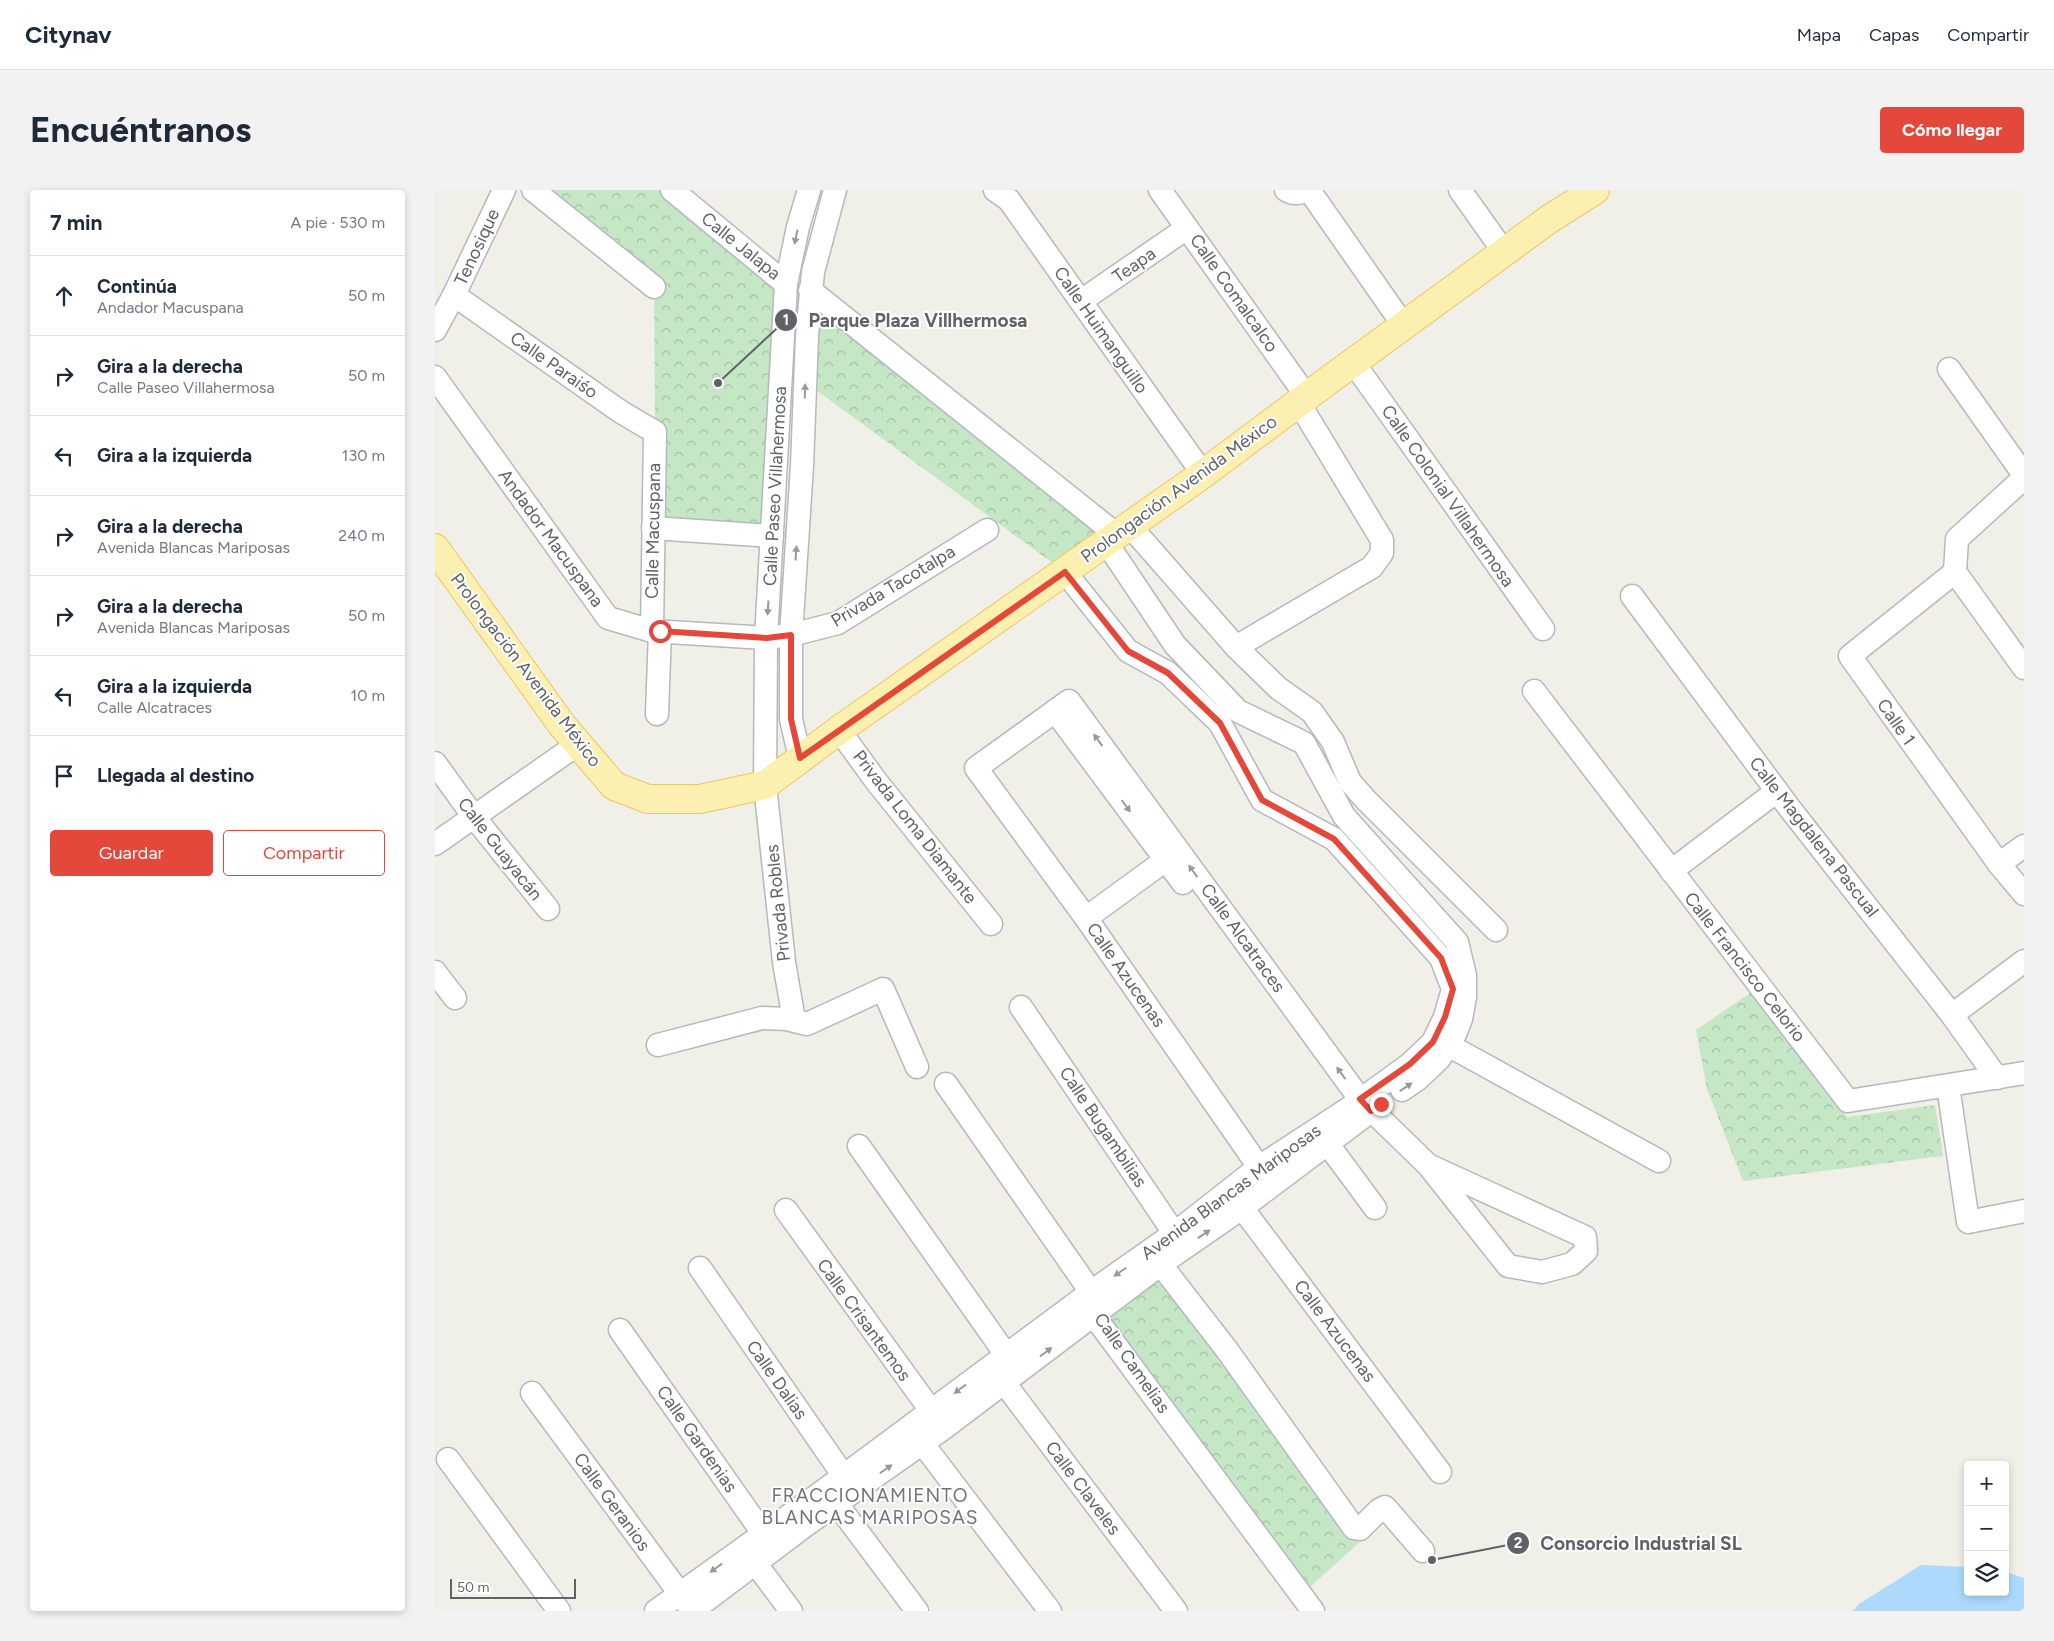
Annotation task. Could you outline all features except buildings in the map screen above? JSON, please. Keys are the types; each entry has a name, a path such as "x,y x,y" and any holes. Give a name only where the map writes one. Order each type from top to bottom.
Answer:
{"main road":[{"name":"Prolongación Avenida México","path":"435,548 562,725 614,786 648,799 701,799 765,785 839,730 1203,474 1504,252 1595,190"}],"street":[{"name":"Tenosique","path":"435,330 454,295 504,190"},
{"path":"533,190 654,286"},
{"name":"Calle Jalapa","path":"672,190 786,284"},
{"name":"Calle Paseo Villahermosa","path":"765,785 767,638 786,284 798,227 809,190"},
{"name":"Calle Paseo Villahermosa","path":"800,758 791,719 791,635 802,466 807,336 813,272 835,190"},
{"name":"Calle Huimanguillo","path":"995,190 1009,200 1203,474"},
{"name":"Calle Comalcalco","path":"1160,190 1303,400 1382,540 1382,553 1371,567 1236,647"},
{"path":"1286,190 1291,193 1309,190 1404,326"},
{"path":"1460,190 1504,252"},
{"name":"Teapa","path":"1081,301 1187,228"},
{"path":"810,290 1118,534 1278,688 1312,712 1333,742 1350,782 1355,788 1496,930"},
{"name":"Calle Paraiśo","path":"454,295 621,412 655,432"},
{"path":"783,334 807,336"},
{"name":"Calle Colonial Villahermosa","path":"1353,362 1543,629"},
{"path":"1949,369 2024,476 1957,539 1955,572 2024,668"},
{"name":"Andador Macuspana","path":"435,377 608,618 656,631 767,638"},
{"name":"Calle Macuspana","path":"655,432 653,528 657,714"},
{"path":"653,528 772,536"},
{"name":"Privada Tacotalpa","path":"767,638 791,635 838,623 987,530"},
{"name":"Avenida Blancas Mariposas","path":"1005,1369 1094,1316 1156,1258 1266,1175 1360,1110 1418,1078 1439,1059 1448,1045 1461,1019 1465,997 1465,975 1457,942 1344,816 1304,743 1238,711 1175,645 1118,534"},
{"name":"Avenida Blancas Mariposas","path":"1065,572 1128,651 1168,673 1220,723 1262,800 1334,839 1441,958 1453,989 1445,1017 1433,1042 1360,1110 1327,1144 1266,1175"},
{"name":"Calle 1","path":"1955,572 1850,656 1999,864 2024,894"},
{"name":"Calle Magdalena Pascual","path":"1632,596 1777,791 1952,1015 1997,1078"},
{"name":"Calle Francisco Celorio","path":"1534,691 1848,1101 2024,1073"},
{"name":"Calle Alcatraces","path":"1062,706 1360,1110 1428,1165 1508,1266 1543,1272 1572,1264 1586,1251 1585,1237 1428,1165"},
{"name":"Calle Azucenas","path":"1062,706 976,768 1086,918 1266,1175"},
{"name":"Privada Loma Diamante","path":"839,730 876,781 991,924"},
{"path":"435,844 578,744"},
{"name":"Calle Guayacán","path":"435,763 474,817 548,909"},
{"name":"Privada Robles","path":"765,785 784,962 794,1020"},
{"path":"1671,871 1777,791"},
{"path":"1999,864 2024,846"},
{"path":"1086,918 1172,855"},
{"path":"1952,1015 2024,961"},
{"path":"435,972 455,998"},
{"path":"658,1045 762,1018 794,1020 807,1024 883,989 917,1067"},
{"name":"Calle Bugambilias","path":"1021,1006 1179,1240"},
{"path":"1448,1045 1659,1161"},
{"name":"Calle Camelias","path":"946,1084 1091,1292 1094,1316 1313,1611"},
{"path":"1948,1086 1968,1222 2024,1211"},
{"path":"1327,1144 1375,1208"},
{"name":"Calle Claveles","path":"859,1146 1005,1369 1176,1611"},
{"name":"Calle Azucenas","path":"1236,1199 1440,1472"},
{"name":"Calle Crisantemos","path":"785,1210 937,1420"},
{"path":"1156,1258 1227,1350 1354,1528 1359,1529 1379,1510 1385,1508 1423,1551"},
{"name":"Avenida Blancas Mariposas","path":"675,1607 840,1490 1005,1369 1091,1292 1156,1258"},
{"name":"Calle Dalias","path":"700,1268 917,1611"},
{"name":"Calle Gardenias","path":"620,1330 769,1541"},
{"name":"Calle Geranios","path":"532,1394 675,1607"},
{"path":"916,1435 1050,1611"},
{"path":"448,1459 559,1611"},
{"path":"749,1555 791,1611"}],"green space":[{"path":"533,190 672,190 786,284 772,536 653,528 655,432 654,287"},
{"path":"810,290 1117,535 1065,572 805,382"},
{"path":"1753,991 1847,1117 1935,1105 1943,1156 1743,1181 1707,1089 1696,1030"},
{"path":"1159,1266 1360,1542 1301,1595 1094,1316"}],"water":[{"path":"1921,1565 1964,1567 1964,1596 2009,1596 2009,1573 2024,1578 2024,1611 1853,1611 1859,1604"}],"place":[{"name":"Parque Plaza Villhermosa","path":"718,383"},
{"name":"Consorcio Industrial SL","path":"1432,1560"}],"district":[{"name":"FRACCIONAMIENTO BLANCAS MARIPOSAS","path":"870,1506"}],"route":[{"path":"660,631 767,638 791,635 791,719 800,758 1065,572 1093,610 1128,651 1168,673 1220,723 1262,800 1334,839 1441,958 1453,989 1445,1017 1433,1042 1410,1064 1360,1099 1371,1111 1381,1104"}]}
